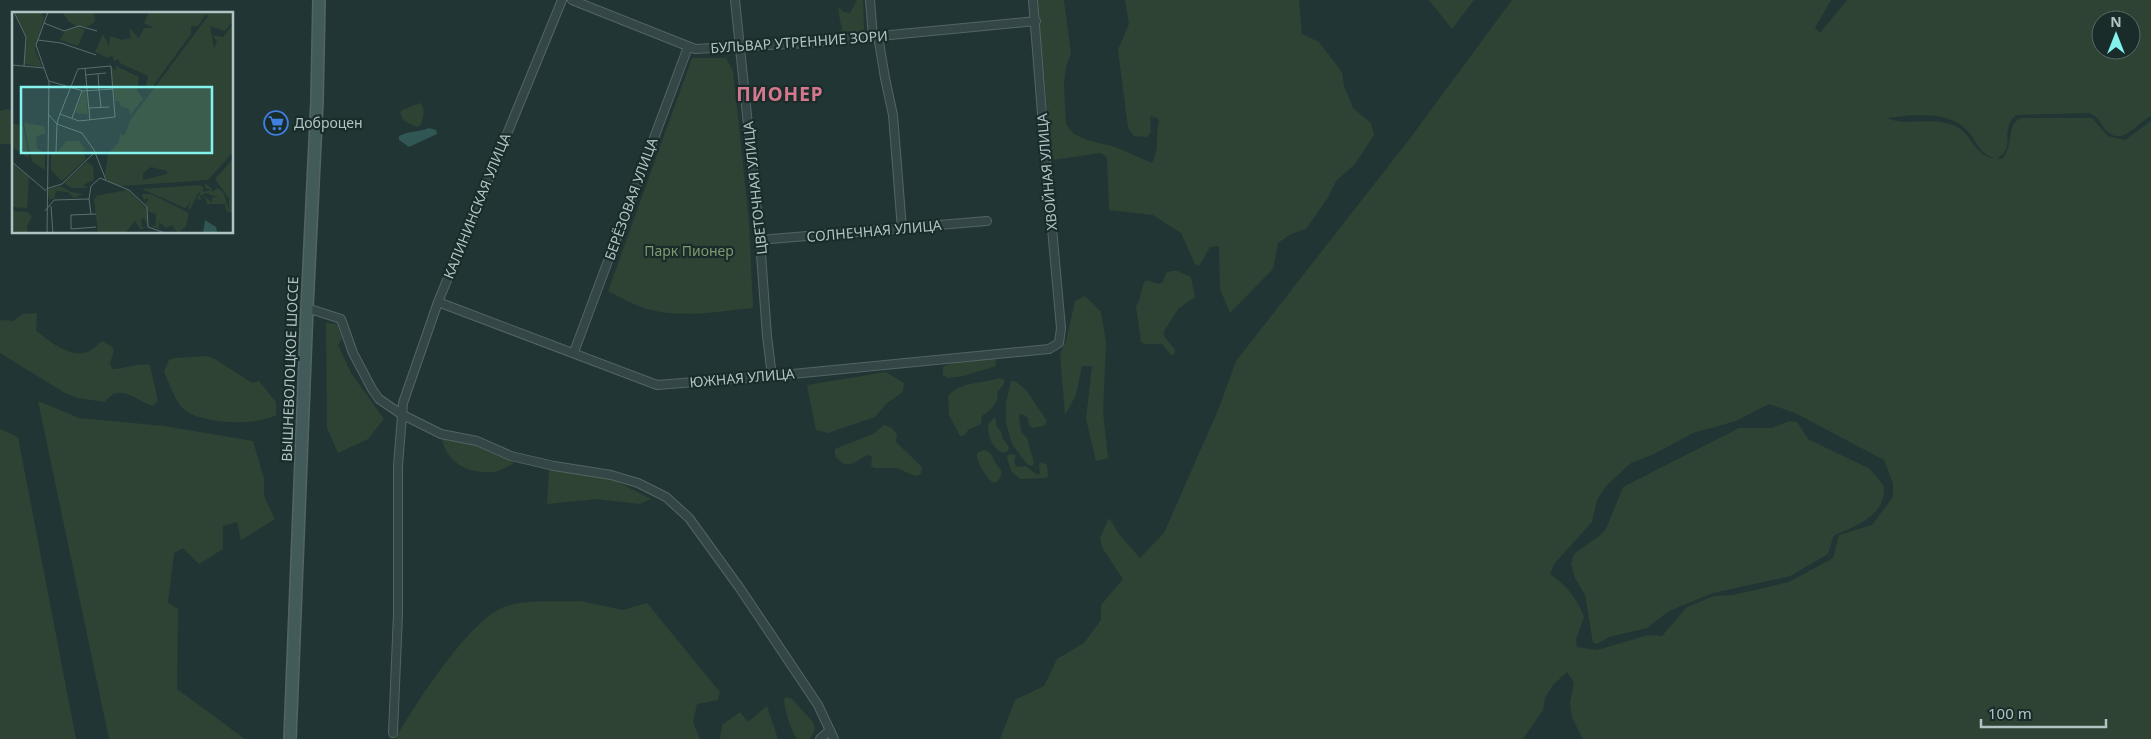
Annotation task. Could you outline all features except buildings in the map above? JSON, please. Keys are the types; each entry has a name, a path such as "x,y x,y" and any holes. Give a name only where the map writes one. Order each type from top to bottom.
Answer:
{"main road":[{"name":"ВЫШНЕВОЛОЦКОЕ ШОССЕ","path":"290,739 317,101 319,0"}],"street":[{"name":"КАЛИНИНСКАЯ УЛИЦА","path":"392,733 398,614 398,466 401,414 438,302 562,0"},
{"name":"БУЛЬВАР УТРЕННИЕ ЗОРИ","path":"572,0 695,49 876,37 1036,22"},
{"name":"ЦВЕТОЧНАЯ УЛИЦА","path":"735,0 772,376"},
{"path":"870,0 893,115 902,229"},
{"name":"ХВОЙНАЯ УЛИЦА","path":"1033,0 1062,328 1059,343"},
{"name":"БЕРЁЗОВАЯ УЛИЦА","path":"574,352 688,47"},
{"name":"СОЛНЕЧНАЯ УЛИЦА","path":"760,240 987,221"},
{"name":"ЮЖНАЯ УЛИЦА","path":"438,302 574,352 647,383 657,385 772,376 1049,349 1059,343"},
{"path":"307,308 341,319 353,353 372,389 379,399 401,414 441,434 477,441 511,456 554,466 611,475 638,483 666,497 689,518 739,587 818,705 834,739"},
{"path":"820,739 830,730"}],"green space":[{"path":"857,0 863,0 864,30 857,32 842,31 838,9 840,8 843,12 850,13"},
{"path":"1037,0 1064,0 1071,54 1066,66 1064,85 1066,124 1074,134 1087,140 1115,147 1152,163 1157,148 1159,121 1157,118 1150,116 1151,132 1147,137 1134,136 1128,128 1118,49 1129,24 1125,0 1299,0 1302,34 1319,42 1342,72 1344,86 1353,108 1371,123 1374,135 1355,164 1336,181 1327,199 1306,229 1291,234 1278,243 1273,269 1230,313 1220,289 1219,246 1210,247 1199,266 1195,264 1181,233 1153,215 1109,210 1107,158 1101,153 1052,160"},
{"path":"1429,0 1474,0 1452,29"},
{"path":"1512,0 1831,0 1815,28 1820,33 1847,0 2151,0 2151,116 2125,135 2114,136 2105,129 2096,117 2089,113 2016,115 2009,125 2007,147 1998,158 2002,159 2006,154 2013,125 2021,118 2092,118 2108,136 2125,140 2151,121 2151,739 1583,739 1572,718 1570,702 1574,683 1567,672 1553,685 1545,698 1543,710 1523,739 1000,739 1015,700 1044,686 1057,659 1084,643 1101,620 1101,605 1123,579 1103,549 1100,538 1109,518 1119,534 1140,558 1164,533 1219,408 1236,361 1411,137","holes":["1914,115 1938,116 1952,120 1971,135 1983,152 1994,158 1982,154 1964,133 1953,125 1935,121 1902,122 1887,118","1769,404 1795,413 1884,460 1893,483 1893,497 1872,525 1839,535 1833,558 1789,582 1733,595 1714,596 1687,607 1662,636 1648,635 1597,650 1577,647 1576,639 1584,617 1570,592 1550,574 1554,564 1592,522 1597,500 1606,486 1631,463 1654,454 1693,433 1736,421"]},
{"name":"Парк Пионер","path":"692,58 726,58 733,71 749,222 753,308 687,314 660,312 637,305 608,291"},
{"path":"420,103 423,108 423,117 421,125 417,127 404,121 400,113 402,110"},
{"path":"7,109 12,111 12,144 0,144 0,111"},
{"path":"1177,271 1191,277 1195,297 1179,308 1164,331 1164,336 1175,350 1174,355 1171,355 1162,344 1144,344 1141,342 1136,306 1146,280 1159,284 1163,282 1166,273"},
{"path":"1085,296 1101,312 1106,342 1103,411 1108,458 1096,461 1086,419 1092,366 1082,366 1076,395 1065,415 1060,354 1066,341 1075,301"},
{"path":"37,313 36,331 61,348 76,353 83,353 92,350 102,341 112,347 114,351 110,363 112,369 150,365 158,401 153,406 122,393 116,393 105,402 78,398 65,393 0,353 0,320 13,321 23,314"},
{"path":"326,323 337,324 342,339 338,345 351,373 384,419 368,439 338,453 327,428"},
{"path":"207,356 215,359 252,383 259,381 276,402 276,415 257,421 231,422 205,419 182,408 164,371 169,360"},
{"path":"995,356 996,366 964,376 948,378 943,375 943,367 952,363"},
{"path":"886,372 904,383 903,392 887,403 875,417 828,433 816,430 807,385"},
{"path":"999,378 1005,382 997,393 998,399 991,409 982,416 981,424 968,430 965,435 960,436 949,415 948,396 965,385"},
{"path":"1011,381 1015,381 1026,390 1047,421 1045,425 1033,428 1029,425 1028,418 1022,414 1019,415 1021,432 1027,438 1034,463 1032,466 1027,464 1012,444 1006,423 1006,403"},
{"path":"38,401 79,418 164,426 253,441 264,479 264,496 275,519 241,540 237,522 223,526 223,549 199,564 183,548 174,553 168,603 178,609 177,689 245,739 109,739"},
{"path":"995,417 997,427 1009,447 1008,451 1003,453 993,445 990,437 988,424"},
{"path":"1789,421 1797,422 1808,439 1870,469 1884,486 1881,504 1876,511 1854,527 1833,537 1828,554 1790,576 1713,593 1669,611 1647,628 1609,637 1597,644 1593,643 1585,595 1575,578 1571,563 1574,554 1606,529 1623,487 1739,428 1772,428"},
{"path":"884,425 892,428 897,435 896,442 922,467 921,474 915,476 897,468 875,468 871,466 872,457 868,455 850,464 843,463 836,457 835,449 873,434"},
{"path":"0,429 18,437 76,739 0,739"},
{"path":"441,435 476,442 514,463 495,472 474,471 465,468 452,459 443,444"},
{"path":"983,450 990,454 1001,471 998,481 994,483 985,474 978,460 977,453"},
{"path":"1009,454 1016,455 1014,462 1017,467 1026,466 1037,475 1040,473 1039,464 1042,462 1047,465 1048,476 1045,478 1020,479 1011,471 1007,457"},
{"path":"549,469 606,476 651,499 639,504 597,499 547,504"},
{"path":"541,601 580,601 623,610 647,603 720,692 718,700 697,704 693,722 700,739 395,739 443,666 459,646 490,615 512,604"},
{"path":"787,697 792,699 813,722 815,730 810,739 797,739 794,735 785,709 784,699"},
{"path":"767,706 778,739 720,739 722,725 740,712 748,722"}],"water":[{"path":"429,128 436,130 437,134 409,147 399,140 399,136 403,134"}],"place":[{"name":"Доброцен","path":"276,123"}],"district":[{"name":"ПИОНЕР","path":"780,94"}]}
